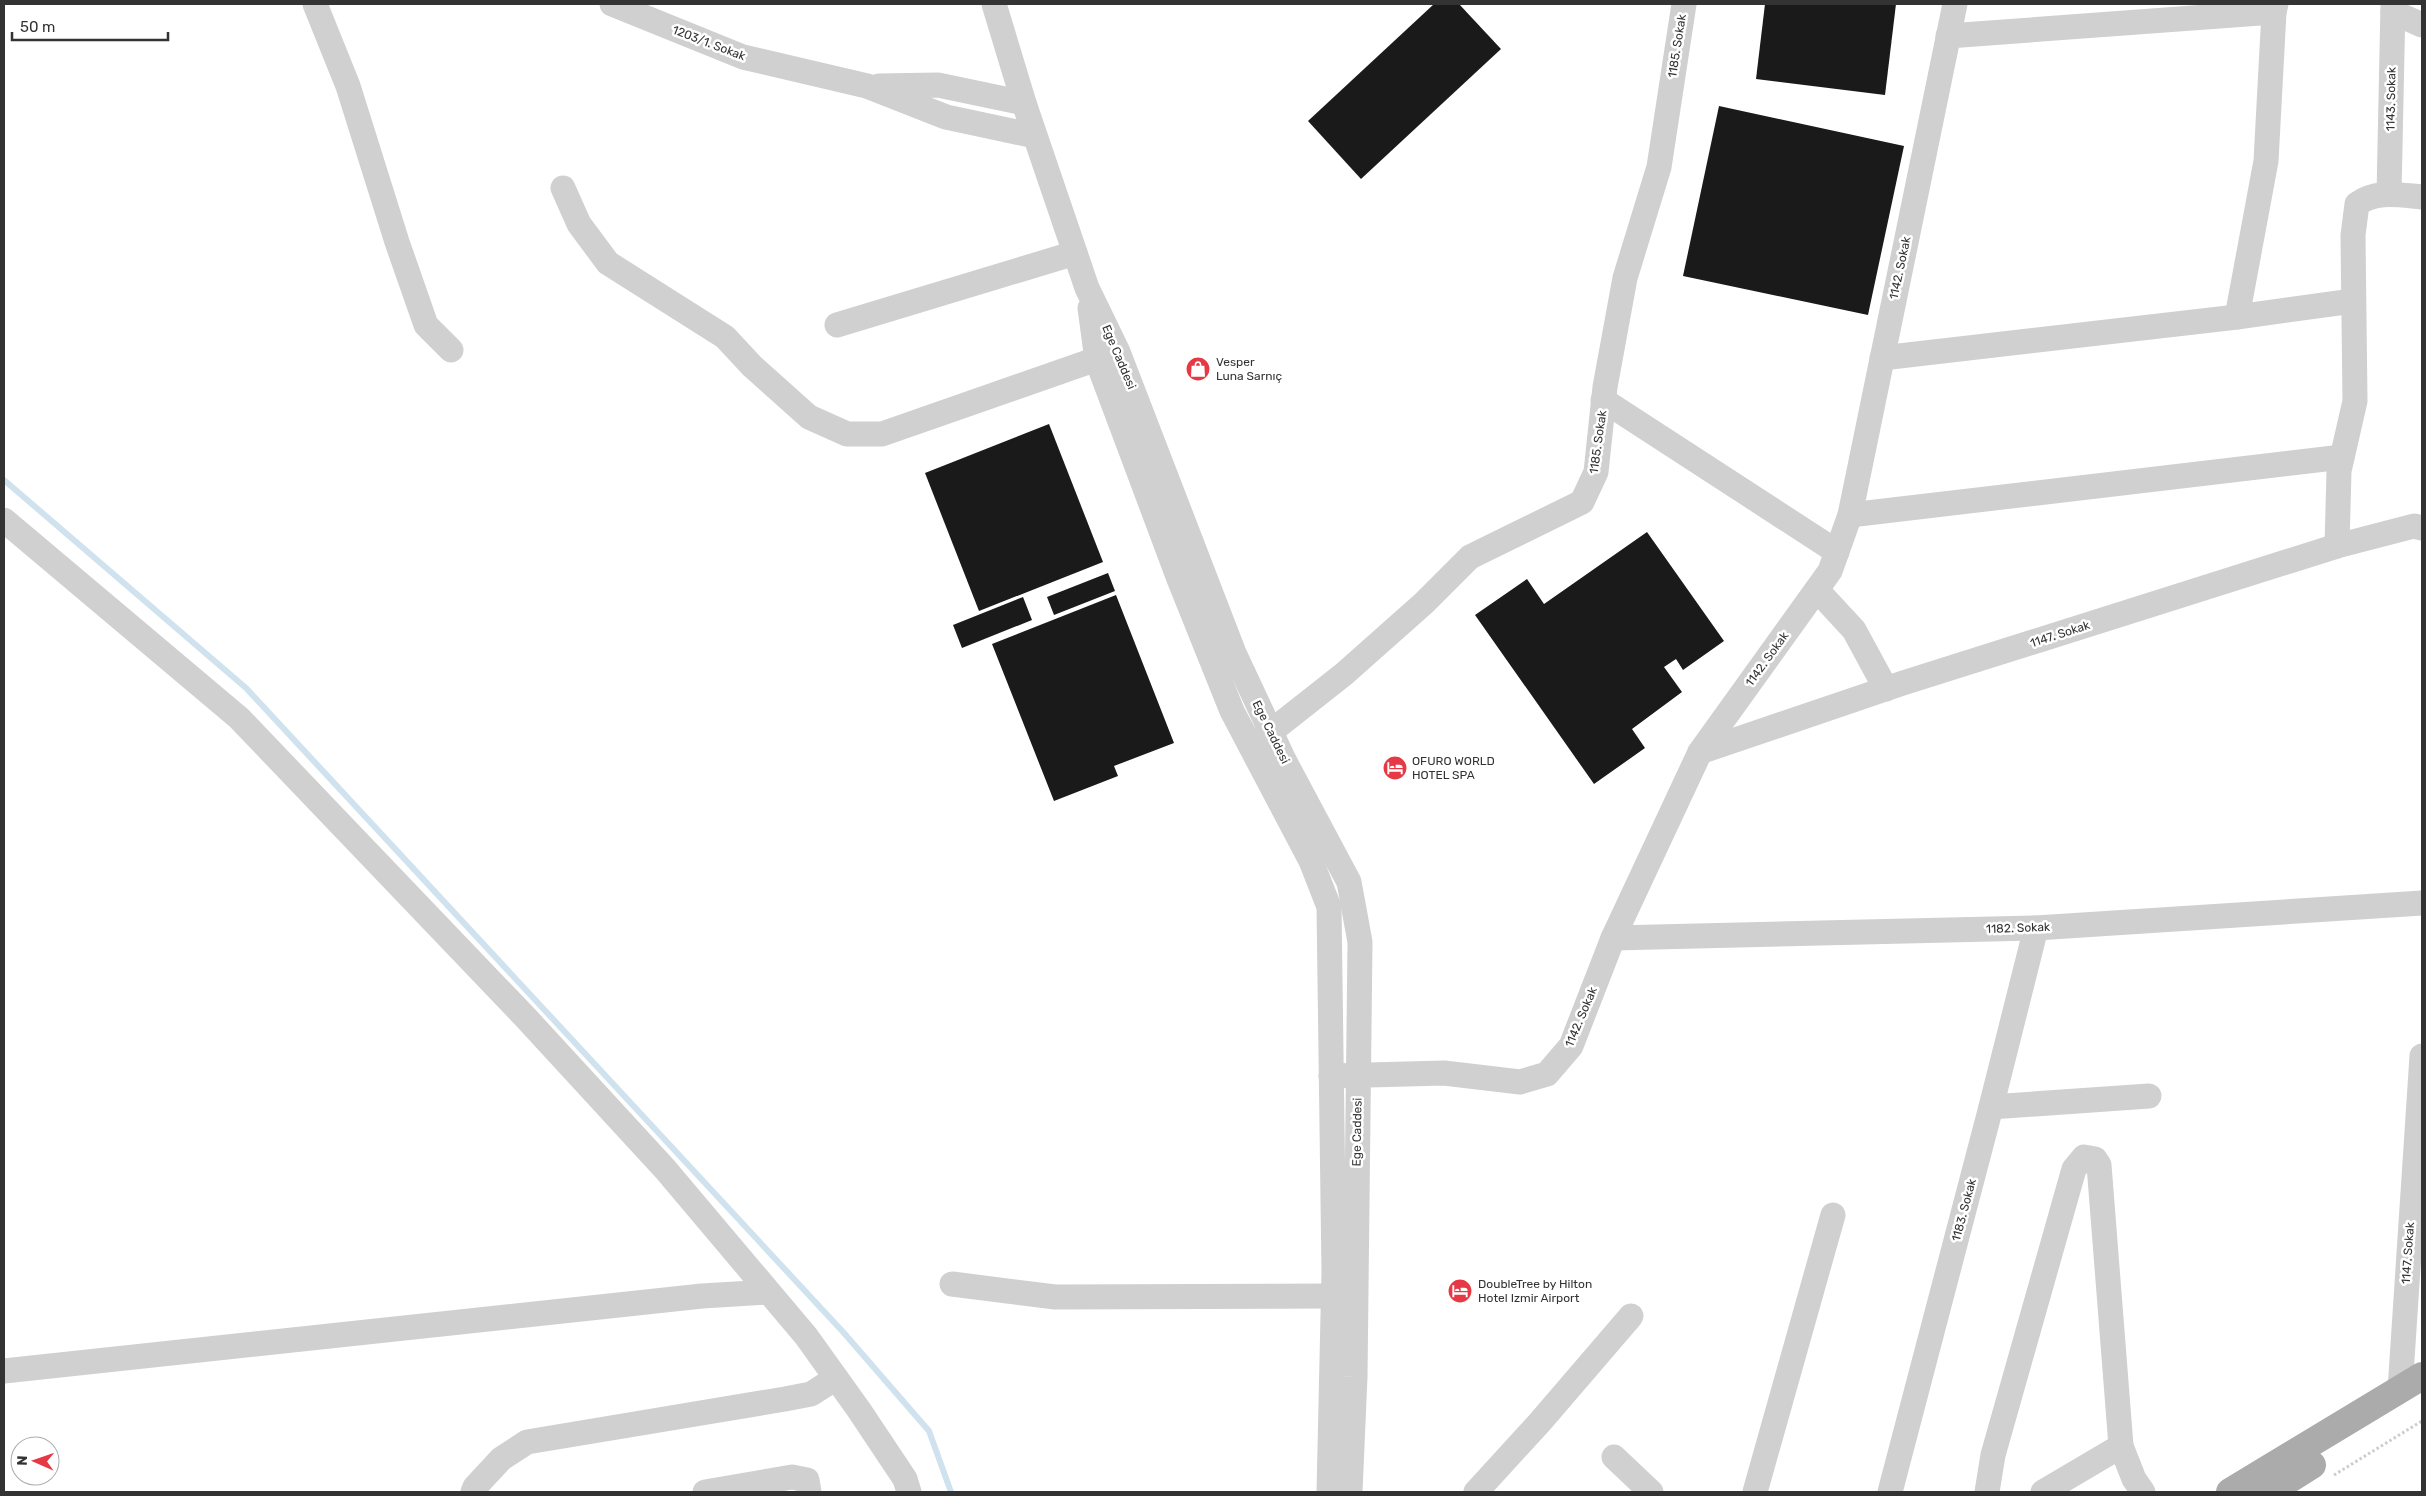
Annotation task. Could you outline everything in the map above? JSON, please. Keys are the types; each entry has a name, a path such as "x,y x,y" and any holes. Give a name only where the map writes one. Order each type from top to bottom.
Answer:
{"main road":[{"path":"2269,1492 2411,1393 2422,1376"},
{"path":"2230,1492 2411,1393"}],"street":[{"path":"315,4 348,86 397,242 426,325 451,350"},
{"name":"1203/1. Sokak","path":"612,4 743,57 867,86 946,117 1035,136"},
{"name":"1185. Sokak","path":"1251,747 1358,661 1424,603 1470,557 1535,527 1582,502 1596,472 1603,400 1625,278 1659,166 1684,4"},
{"name":"1142. Sokak","path":"1331,1076 1444,1073 1520,1082 1547,1074 1571,1046 1613,938 1700,752 1830,571 1850,515 1955,4"},
{"name":"Ege Caddesi","path":"1000,7 1024,103 1087,288 1107,356 1234,653 1271,731 1350,882 1360,942 1355,1377 1350,1492"},
{"path":"1948,36 2275,8 2266,162 2237,317"},
{"path":"2393,8 2422,25"},
{"name":"1143. Sokak","path":"2389,194 2393,8"},
{"name":"1203/1. Sokak","path":"867,86 938,86 1024,103"},
{"path":"563,188 579,224 608,263 725,338 752,366 809,417 848,434 882,434 1107,356 1179,579 1232,711 1311,861 1329,907 1333,1296 1329,1492"},
{"path":"2337,546 2339,471 2355,402 2353,235 2357,204 2368,196 2389,194 2422,197"},
{"path":"837,325 1075,253"},
{"path":"1882,358 2237,317 2353,301"},
{"path":"1603,400 1837,552"},
{"path":"1850,515 2342,457"},
{"path":"4,520 239,718 534,1026 665,1169 806,1336 905,1479 909,1492"},
{"name":"1147. Sokak","path":"1700,752 1886,690 2337,546 2414,526 2422,528"},
{"path":"1817,590 1854,630 1886,690"},
{"name":"1182. Sokak","path":"1613,938 2036,928 2422,903"},
{"name":"1183. Sokak","path":"1890,1492 2036,928"},
{"name":"1147. Sokak","path":"2411,1393 2422,1056"},
{"path":"1991,1107 2149,1096"},
{"path":"1987,1492 1993,1455 2074,1169 2084,1157 2094,1159 2099,1165 2121,1446 2134,1478 2143,1492"},
{"path":"1755,1492 1833,1216"},
{"path":"952,1284 1055,1297 1333,1296"},
{"path":"4,1371 702,1296 767,1292"},
{"path":"1476,1492 1540,1422 1631,1316"},
{"path":"473,1492 474,1487 500,1459 527,1442 811,1394 836,1378"},
{"path":"2043,1492 2121,1446"},
{"path":"1614,1457 1651,1492"},
{"path":"705,1492 792,1477 807,1480 809,1492"}],"path":[{"path":"2331,1477 2422,1421"}],"building":[{"path":"1434,4 1459,4 1501,49 1361,179 1308,121"},
{"path":"1765,4 1896,4 1885,95 1756,79"},
{"path":"1719,106 1904,146 1868,315 1683,276"},
{"path":"1049,424 1103,562 979,611 925,473"},
{"path":"1647,532 1724,641 1683,670 1676,659 1664,667 1682,692 1632,729 1645,748 1594,784 1475,615 1527,579 1544,604"},
{"path":"1108,573 1115,591 1054,615 1047,597"},
{"path":"1116,595 1174,743 1114,766 1118,776 1054,801 992,644"},
{"path":"1023,597 1032,620 962,648 953,625"}],"waterway":[{"path":"4,480 246,688 844,1333 929,1431 951,1492"}],"place":[{"name":"Vesper Luna Sarnıç","path":"1198,369"},
{"name":"OFURO WORLD HOTEL SPA","path":"1395,768"},
{"name":"DoubleTree by Hilton Hotel Izmir Airport","path":"1460,1291"}]}
